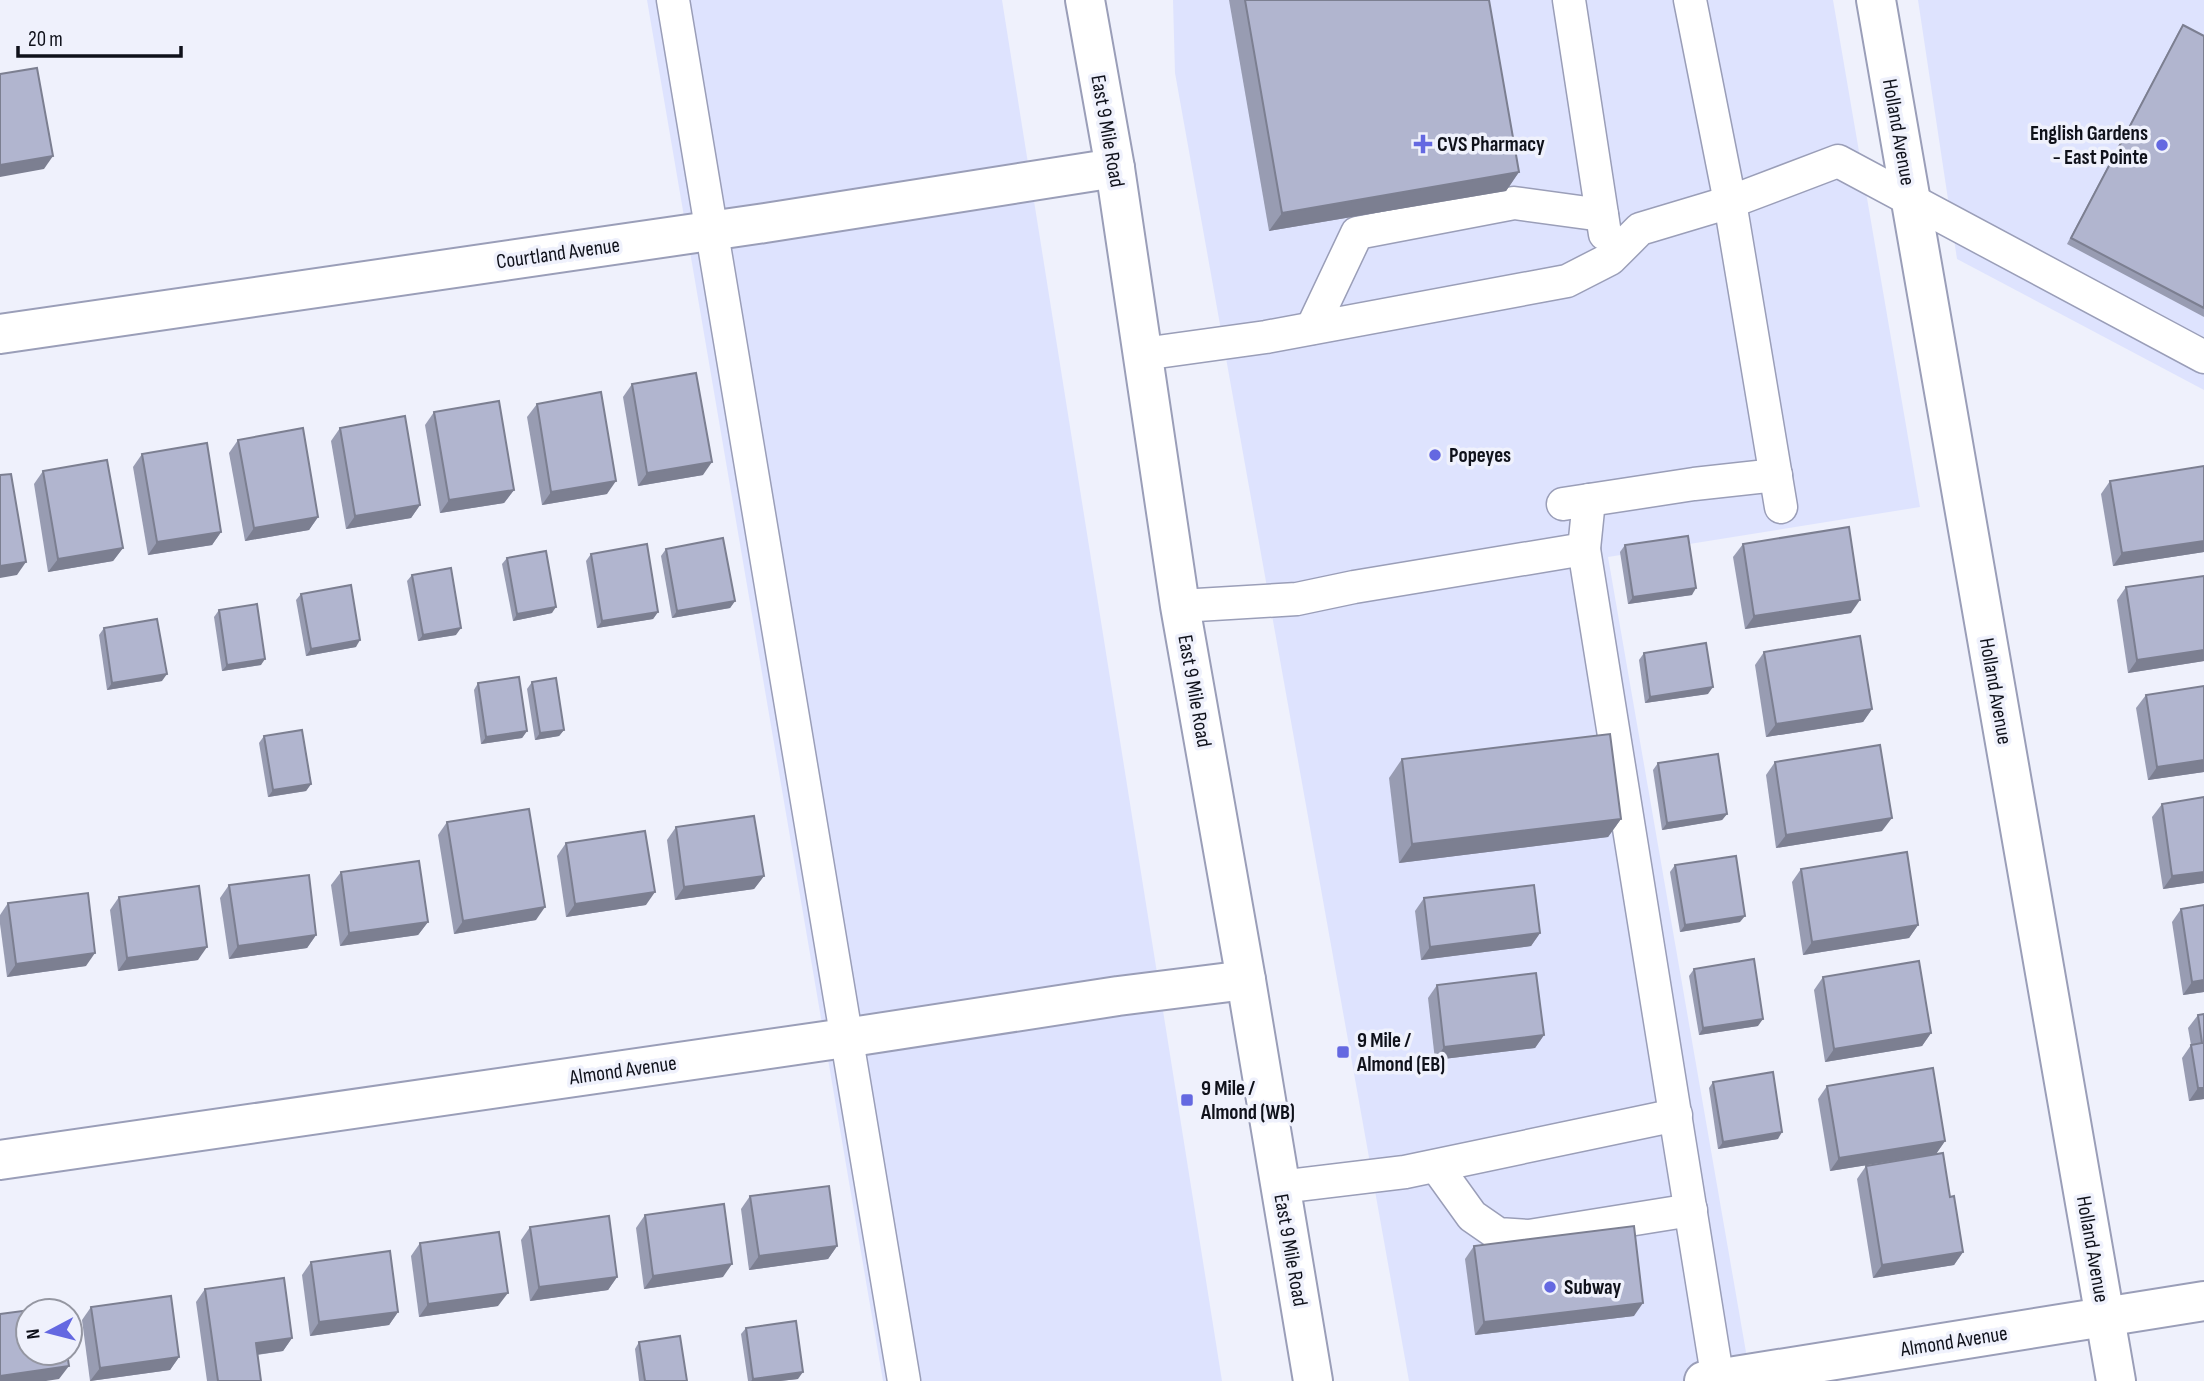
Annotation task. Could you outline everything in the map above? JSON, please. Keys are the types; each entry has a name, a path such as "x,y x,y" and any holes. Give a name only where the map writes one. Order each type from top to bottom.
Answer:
{"street":[{"name":"East 9 Mile Road","path":"1085,0 1115,167 1180,606 1313,1381"},
{"name":"Holland Avenue","path":"1876,0 2116,1381"},
{"name":"Courtland Avenue","path":"0,334 714,230 1115,167"},
{"name":"Almond Avenue","path":"0,1160 1104,998 1246,981"},
{"name":"Almond Avenue","path":"1713,1380 2204,1301"}],"lane":[{"path":"673,0 714,230 845,1038 904,1381"},
{"path":"1569,0 1610,260"},
{"path":"1690,0 1730,202 1781,507"},
{"path":"1143,354 1312,328 1567,281 1610,260 1640,229 1730,202 1838,161 2204,357"},
{"path":"1312,328 1357,233 1514,203 1602,215"},
{"path":"1713,1380 1691,1210 1576,502 1776,475"},
{"path":"1180,606 1297,599 1584,549"},
{"path":"1280,1187 1405,1172 1676,1115"},
{"path":"1436,1166 1472,1216 1498,1234 1529,1236 1691,1210"}],"shaded area":[{"path":"647,0 1002,0 1222,1381 883,1381"},
{"path":"1173,0 1833,0 1920,507 1608,557 1751,1381 1409,1381 1175,73"},
{"path":"1918,0 2204,0 2204,390 1957,259"}],"building":[{"name":"CVS Pharmacy","path":"1245,0 1489,0 1519,172 1282,213"},
{"name":"English Gardens - East Pointe","path":"2183,25 2204,36 2204,308 2071,238"},
{"path":"37,68 53,156 0,165 0,74"},
{"path":"696,373 712,462 647,473 632,384"},
{"path":"601,392 616,481 551,492 537,404"},
{"path":"499,401 514,490 449,500 434,412"},
{"path":"405,416 420,505 355,516 340,428"},
{"path":"303,428 318,517 254,528 238,440"},
{"path":"207,443 221,532 157,542 142,454"},
{"path":"107,460 123,548 58,559 43,471"},
{"path":"2204,466 2204,541 2122,553 2110,481"},
{"path":"11,474 26,562 0,566 0,475"},
{"path":"1849,527 1860,600 1754,616 1743,544"},
{"path":"1688,536 1696,588 1633,597 1625,545"},
{"path":"723,538 735,601 677,611 666,549"},
{"path":"647,544 658,612 602,621 591,554"},
{"path":"546,551 556,607 517,614 507,558"},
{"path":"451,568 461,628 423,635 412,575"},
{"path":"2204,576 2204,650 2137,660 2126,587"},
{"path":"351,585 360,640 311,649 301,594"},
{"path":"257,604 265,659 227,665 219,610"},
{"path":"157,619 167,674 112,683 104,628"},
{"path":"1860,636 1872,709 1776,724 1764,652"},
{"path":"1706,643 1713,687 1650,697 1644,653"},
{"path":"519,677 527,731 486,737 478,683"},
{"path":"556,678 564,730 540,733 532,682"},
{"path":"2204,686 2204,760 2157,767 2146,695"},
{"path":"302,730 311,784 273,790 264,736"},
{"path":"1610,734 1621,819 1412,844 1402,759"},
{"path":"1880,745 1892,818 1786,835 1775,762"},
{"path":"1718,754 1727,814 1667,823 1658,763"},
{"path":"2204,797 2204,872 2172,876 2162,804"},
{"path":"529,809 545,907 463,921 447,822"},
{"path":"754,816 764,876 684,887 676,827"},
{"path":"645,831 655,892 575,904 566,843"},
{"path":"1907,852 1918,925 1812,942 1801,869"},
{"path":"1736,856 1745,916 1685,925 1675,865"},
{"path":"419,861 428,922 349,933 341,872"},
{"path":"309,875 316,935 238,946 229,885"},
{"path":"1534,885 1540,933 1430,947 1424,898"},
{"path":"199,886 207,947 127,958 119,897"},
{"path":"88,893 95,953 16,964 8,903"},
{"path":"2204,905 2204,980 2192,982 2181,909"},
{"path":"1754,959 1763,1019 1703,1028 1694,969"},
{"path":"1919,961 1931,1033 1834,1049 1823,977"},
{"path":"1536,973 1544,1035 1444,1047 1437,985"},
{"path":"2204,1014 2204,1088 2198,1088 2191,1045 2202,1043 2198,1015"},
{"path":"1933,1068 1945,1141 1839,1158 1827,1086"},
{"path":"1773,1072 1782,1132 1723,1142 1713,1082"},
{"path":"1943,1153 1950,1197 1954,1196 1963,1252 1882,1265 1866,1166"},
{"path":"829,1186 837,1246 759,1256 750,1196"},
{"path":"724,1204 732,1264 653,1276 645,1215"},
{"path":"609,1216 617,1277 539,1287 530,1227"},
{"name":"Subway","path":"1634,1226 1643,1303 1484,1322 1474,1246"},
{"path":"499,1232 508,1293 428,1304 420,1243"},
{"path":"390,1251 398,1312 319,1322 311,1262"},
{"path":"284,1278 292,1338 256,1343 261,1381 218,1381 205,1289"},
{"path":"171,1296 179,1357 100,1368 91,1307"},
{"path":"14,1312 14,1367 62,1367 0,1376 0,1314"},
{"path":"796,1321 803,1372 753,1379 746,1328"},
{"path":"680,1336 687,1381 645,1381 639,1342"}],"place":[{"name":"CVS Pharmacy","path":"1423,144"},
{"name":"English Gardens - East Pointe","path":"2162,145"},
{"name":"Popeyes","path":"1435,455"},
{"name":"9 Mile / Almond (EB)","path":"1343,1052"},
{"name":"9 Mile / Almond (WB)","path":"1187,1100"},
{"name":"Subway","path":"1550,1287"}]}
